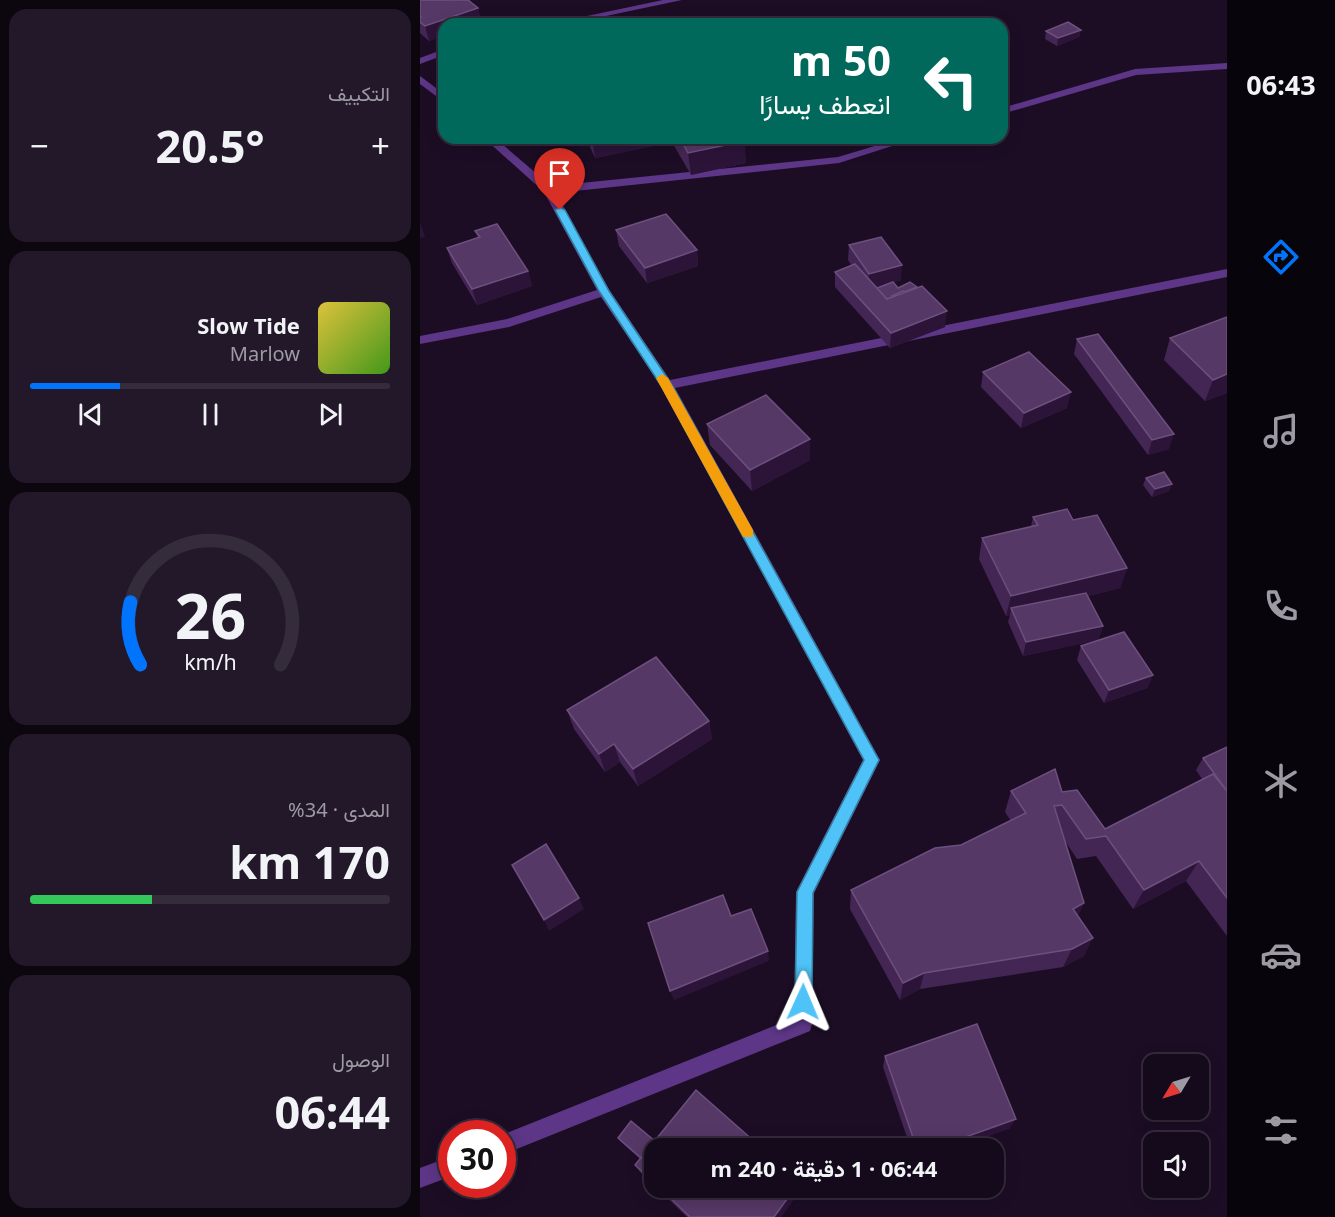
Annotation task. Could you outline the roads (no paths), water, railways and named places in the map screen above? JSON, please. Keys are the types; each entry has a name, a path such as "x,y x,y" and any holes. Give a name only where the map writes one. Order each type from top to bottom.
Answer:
{"street":[{"path":"585,18 677,0"},
{"path":"420,61 438,54"},
{"path":"1008,109 1134,72 1227,66"},
{"path":"420,79 438,94"},
{"path":"496,144 549,190 604,291 667,385 872,760 805,892 803,1024 516,1139"},
{"path":"549,190 839,160 892,144"},
{"path":"667,385 1227,273"},
{"path":"420,340 509,322 604,291"},
{"path":"420,1179 438,1172"}]}
